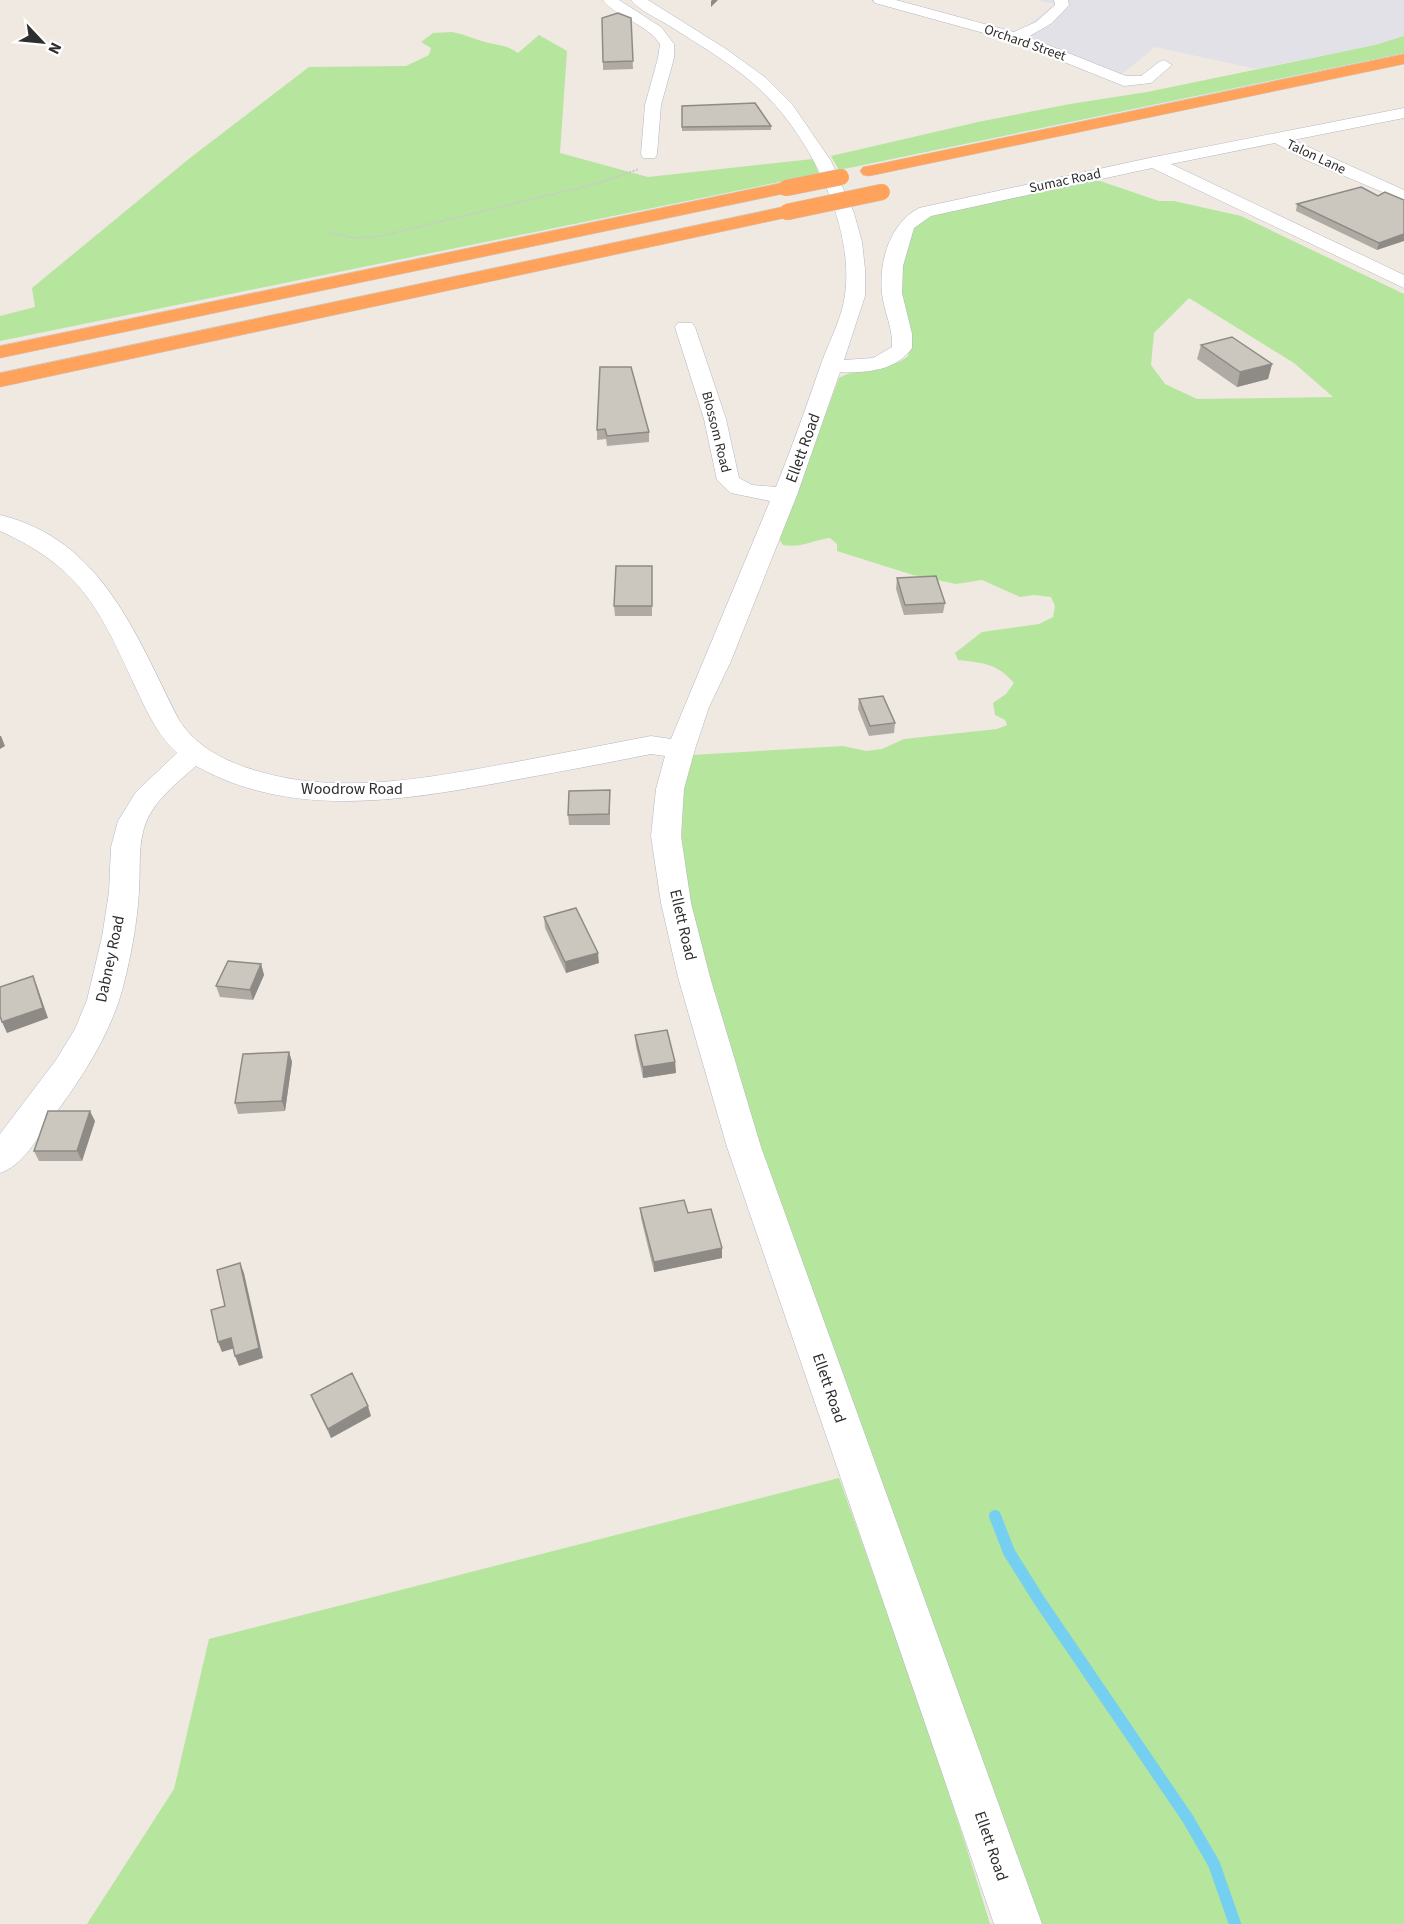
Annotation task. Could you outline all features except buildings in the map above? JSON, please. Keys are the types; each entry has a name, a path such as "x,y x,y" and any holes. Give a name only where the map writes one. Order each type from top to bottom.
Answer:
{"highway":[{"path":"0,352 1404,59"},
{"path":"0,380 887,190"}],"street":[{"path":"610,0 622,12 654,28 667,44 665,67 653,103 649,154"},
{"name":"Ellett Road","path":"638,0 721,52 760,81 786,107 822,161 845,213 853,242 855,296 785,495 681,749 670,789 666,836 676,903 694,977 744,1147 1018,1924"},
{"name":"Orchard Street","path":"880,0 1014,37 1124,81 1145,80 1164,65"},
{"path":"1014,37 1027,33 1053,16 1062,5 1061,0"},
{"path":"1275,137 1400,115"},
{"name":"Talon Lane","path":"1154,162 1275,137 1320,160 1404,196"},
{"path":"1154,162 1404,282"},
{"name":"Sumac Road","path":"831,365 852,366 874,363 894,357 902,348 901,324 892,293 898,246 902,232 910,220 944,206 1154,162"},
{"name":"Blossom Road","path":"685,327 716,419 728,480 732,485 745,490 785,495"},
{"name":"Woodrow Road","path":"0,522 57,552 89,580 118,624 166,721 180,741 194,753 220,768 257,782 332,793 410,789 651,745 681,749"},
{"name":"Dabney Road","path":"0,1159 52,1090 79,1049 99,1012 120,916 128,832 140,808 160,782 194,753"}],"path":[{"path":"330,233 356,238 381,236 582,188 642,167 649,160 649,154"}],"shaded area":[{"path":"1036,0 1404,0 1404,36 1375,45 1257,69 1155,47 1121,75 1017,34 1055,4"}],"green space":[{"path":"452,32 506,47 518,53 539,35 567,51 560,153 648,177 813,159 819,174 0,341 0,316 35,307 32,288 190,158 309,67 406,66 429,55 431,48 421,42 433,33"},
{"path":"1404,36 1404,53 839,170 831,156 978,122 1147,92 1375,45"},
{"path":"1094,179 1159,201 1174,201 1241,216 1404,294 1404,1924 1039,1924 744,1100 695,930 682,853 682,798 692,755 843,746 866,751 882,749 904,739 997,729 1007,725 1005,720 995,715 993,703 1006,694 1014,683 1002,671 982,663 958,660 955,653 982,632 1039,624 1053,617 1055,606 1051,597 1034,595 1020,597 982,580 956,584 913,575 837,551 837,544 830,538 790,546 783,545 779,539 839,378 847,374 893,364 908,356 909,341 899,288 901,270 913,227 935,213","holes":["1189,298 1294,363 1333,397 1197,399 1165,384 1151,365 1154,333"]},
{"path":"839,1478 936,1756 990,1924 87,1924 174,1789 209,1639"}],"waterway":[{"path":"995,1516 1009,1552 1039,1600 1188,1819 1214,1864 1235,1924"}]}
